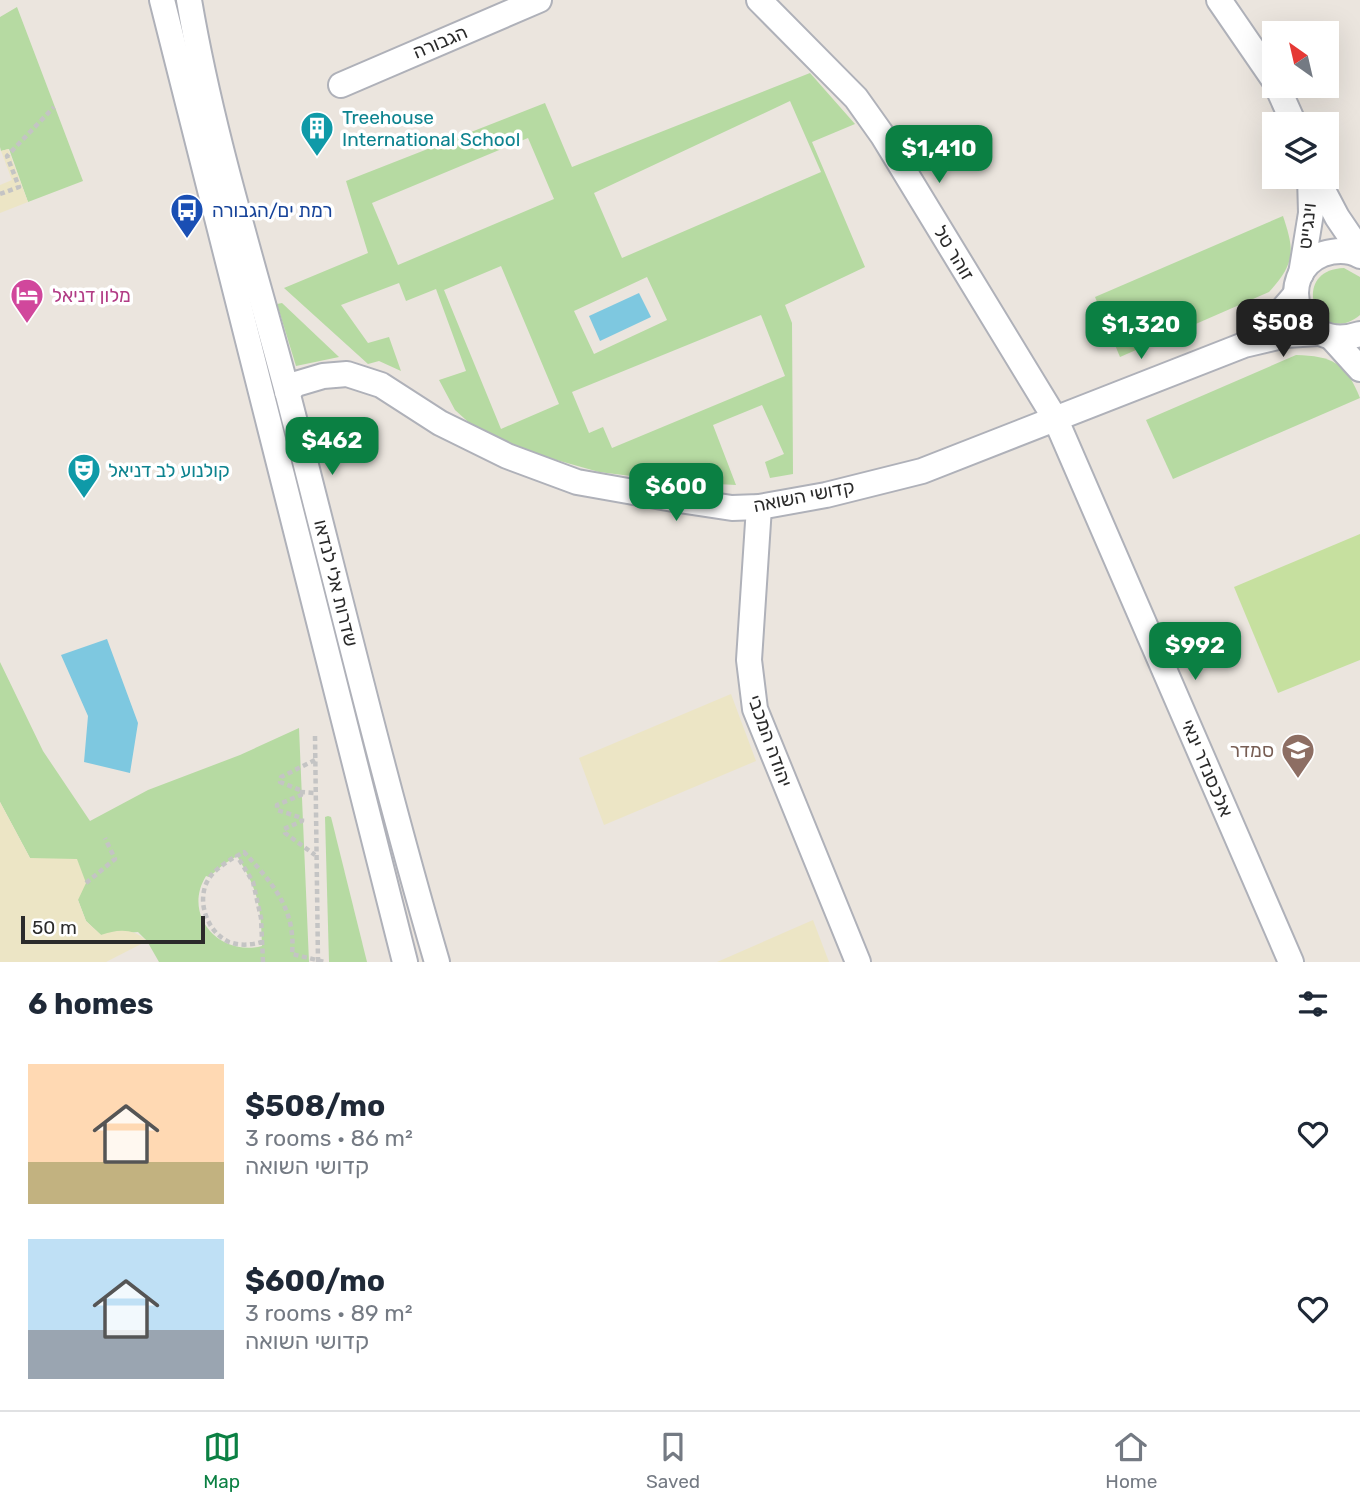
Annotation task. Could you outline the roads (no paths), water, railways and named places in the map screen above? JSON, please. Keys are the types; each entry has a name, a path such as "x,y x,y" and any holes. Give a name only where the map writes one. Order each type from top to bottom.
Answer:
{"street":[{"name":"שדרות אלי לנדאו","path":"162,0 405,962"},
{"name":"שדרות אלי לנדאו","path":"189,0 217,139 287,392 406,856 437,962"},
{"name":"הגבורה","path":"341,85 539,0"},
{"name":"זוהר טל","path":"758,0 856,98 883,136 1056,420"},
{"path":"1219,0 1262,63"},
{"name":"וינגייט","path":"1299,284 1311,213 1310,189"},
{"name":"וינגייט","path":"1323,189 1360,253"},
{"name":"קדושי השואה","path":"1244,345 1271,323 1299,284 1308,264 1318,256 1342,251 1360,253"},
{"path":"1299,284 1302,316 1360,369"},
{"name":"קדושי השואה","path":"287,392 296,384 323,376 348,374 382,386 440,423 507,456 577,482 732,508 759,508 826,495 922,471 1244,345 1286,335 1346,338 1360,334"},
{"name":"אלכסנדר ינאי","path":"1056,420 1291,962"},
{"name":"יהודה המכבי","path":"759,508 749,660 755,709 858,962"}],"water":[{"path":"639,293 651,317 600,341 589,316"},
{"path":"107,639 138,723 130,773 84,762 88,716 61,655"}],"place":[{"name":"Treehouse International School","path":"317,158"},
{"name":"רמת ים/הגבורה","path":"187,240"},
{"name":"מלון דניאל","path":"27,325"},
{"name":"קולנוע לב דניאל","path":"84,500"},
{"name":"סמדר","path":"1298,780"}]}
